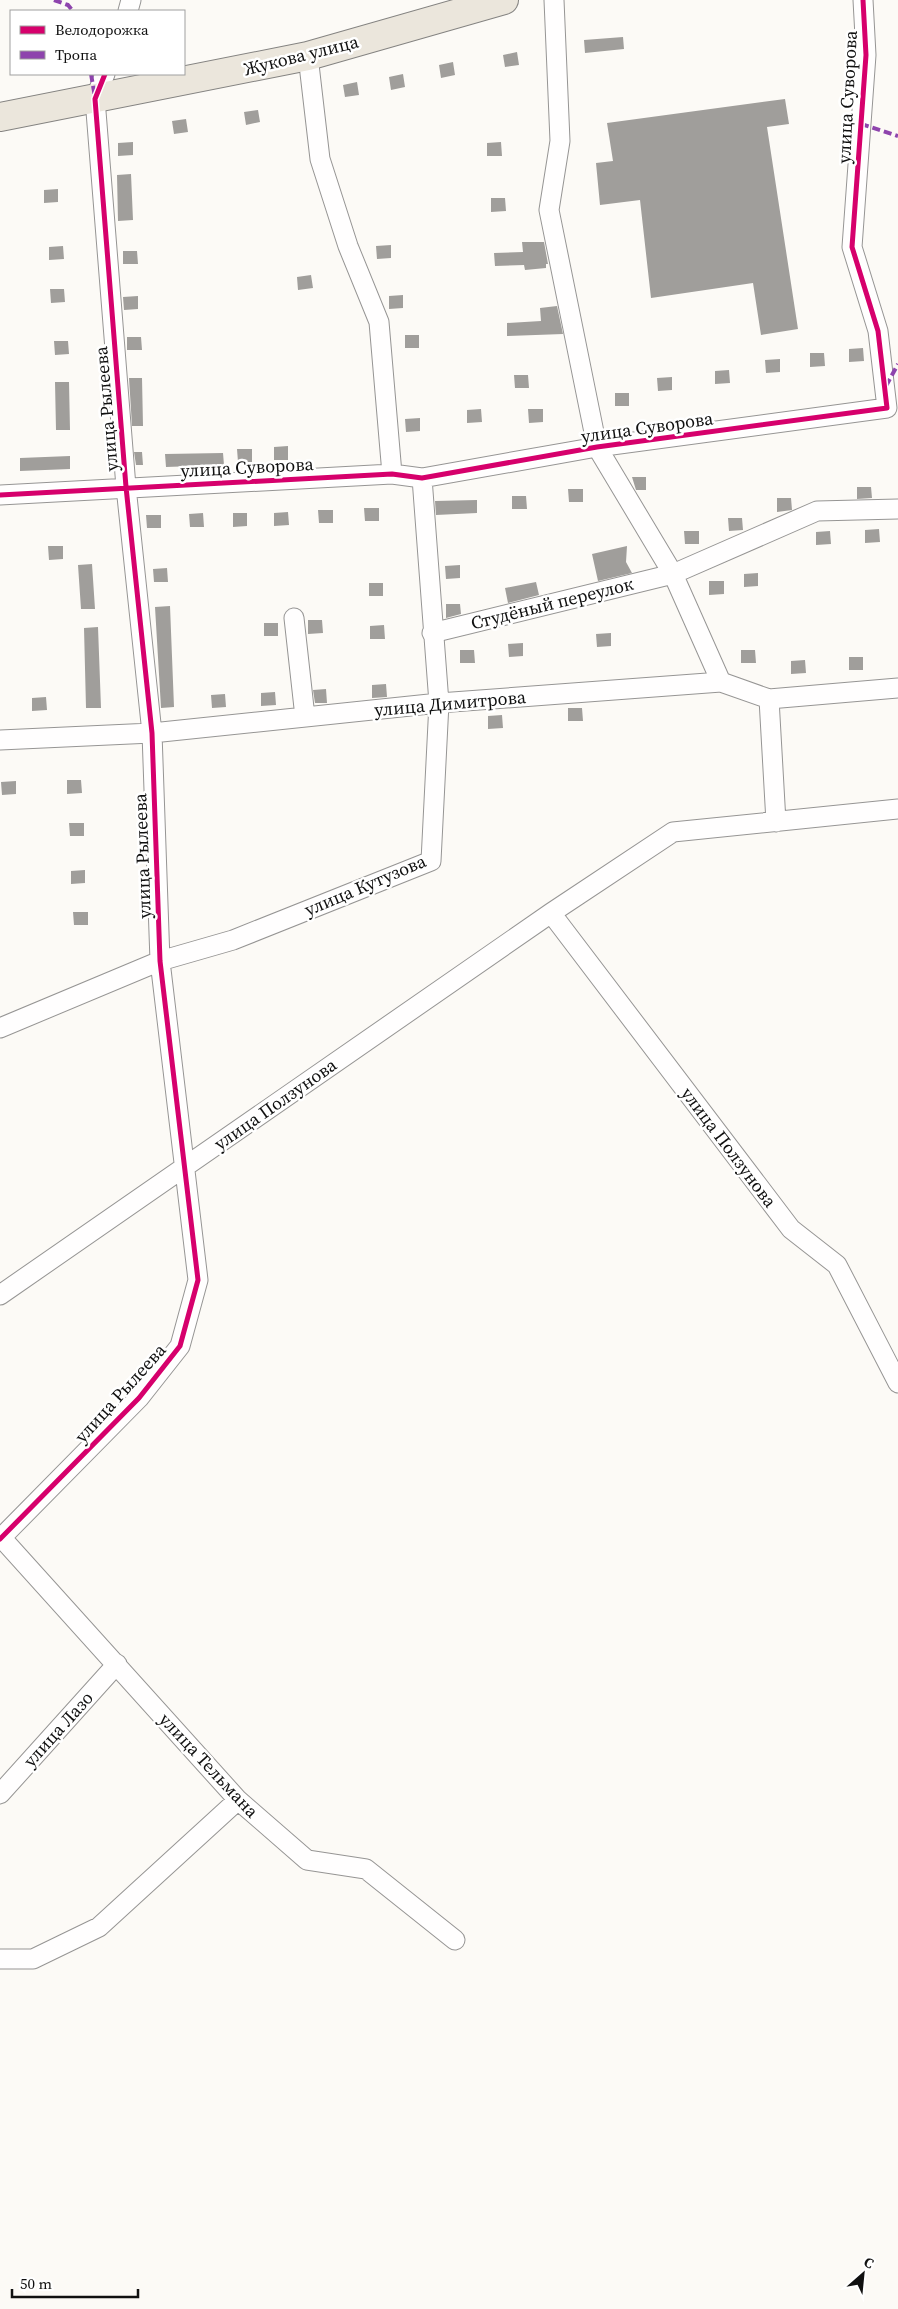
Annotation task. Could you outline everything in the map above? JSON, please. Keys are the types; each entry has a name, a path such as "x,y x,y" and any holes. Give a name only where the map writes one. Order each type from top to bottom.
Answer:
{"main road":[{"name":"Жукова улица","path":"0,117 308,56 504,0"}],"street":[{"name":"улица Суворова","path":"554,0 560,140 549,210 597,447"},
{"name":"улица Суворова","path":"0,495 392,474 422,478 597,447 887,408 878,331 852,248 866,55 863,0"},
{"path":"308,56 320,159 348,246 379,322 392,474"},
{"path":"95,99 104,75"},
{"name":"улица Рылеева","path":"0,1538 139,1398 180,1346 198,1280 183,1168 160,961 152,733 126,487 95,99"},
{"path":"873,410 898,409"},
{"path":"597,447 673,574 721,682"},
{"name":"улица Кутузова","path":"0,1028 160,961 233,940 431,861 439,703 432,633 422,478"},
{"name":"Студёный переулок","path":"432,633 673,574 817,511 898,509"},
{"path":"294,618 304,717"},
{"name":"улица Димитрова","path":"0,740 152,733 439,703 721,682 769,699 898,688"},
{"path":"769,699 776,822"},
{"name":"улица Ползунова","path":"0,1295 551,913 673,832 898,809"},
{"name":"улица Ползунова","path":"551,913 791,1229 837,1265 898,1382"},
{"name":"улица Тельмана","path":"0,1538 238,1800 307,1860 366,1870 455,1940"},
{"name":"улица Лазо","path":"0,1794 116,1664"},
{"path":"0,1959 33,1959 99,1927 238,1800"}],"building":[{"path":"623,37 624,49 585,53 584,40"},
{"path":"517,52 519,65 505,67 503,55"},
{"path":"453,62 455,75 441,78 439,65"},
{"path":"403,74 405,87 391,90 389,77"},
{"path":"357,82 359,95 345,97 343,85"},
{"path":"785,99 789,124 767,127 798,329 761,335 753,283 651,298 640,200 600,205 596,163 613,161 607,123"},
{"path":"258,110 260,122 246,125 244,112"},
{"path":"186,119 188,132 174,134 172,121"},
{"path":"133,142 133,155 118,156 118,143"},
{"path":"501,142 502,156 487,156 487,143"},
{"path":"131,174 133,220 118,221 117,175"},
{"path":"58,189 58,202 44,203 44,190"},
{"path":"491,198 505,198 506,211 491,212"},
{"path":"522,242 544,242 548,264 546,264 546,268 525,270 524,265 495,266 494,253 523,252"},
{"path":"391,245 391,258 377,259 376,246"},
{"path":"63,246 64,259 49,260 49,247"},
{"path":"123,251 137,251 138,264 123,264"},
{"path":"311,275 313,288 298,290 297,277"},
{"path":"50,289 64,289 65,302 51,303"},
{"path":"403,295 403,308 389,309 389,296"},
{"path":"138,296 138,309 124,310 123,297"},
{"path":"557,306 563,334 507,336 507,323 541,321 540,308"},
{"path":"405,335 419,335 419,348 405,348"},
{"path":"127,337 141,337 142,350 127,350"},
{"path":"54,341 68,341 69,354 55,355"},
{"path":"863,348 864,361 849,362 849,349"},
{"path":"810,353 824,353 825,366 810,367"},
{"path":"780,359 780,372 766,373 765,360"},
{"path":"729,370 730,383 715,384 715,371"},
{"path":"514,375 528,375 529,388 515,388"},
{"path":"672,377 672,390 658,391 657,378"},
{"path":"129,378 142,378 143,426 132,426"},
{"path":"55,382 69,382 70,430 56,430"},
{"path":"615,393 629,393 629,406 615,406"},
{"path":"481,409 482,422 467,423 467,410"},
{"path":"528,409 543,409 543,422 529,423"},
{"path":"420,418 420,431 406,432 405,419"},
{"path":"288,446 288,460 274,460 274,447"},
{"path":"237,449 252,449 252,462 238,462"},
{"path":"134,452 142,452 143,465 136,465"},
{"path":"223,453 224,465 166,467 165,454"},
{"path":"70,456 70,469 20,471 20,458"},
{"path":"632,477 646,477 646,490 636,490"},
{"path":"857,487 871,487 872,498 857,499"},
{"path":"568,489 583,489 583,502 569,502"},
{"path":"512,496 526,496 527,509 512,509"},
{"path":"777,498 791,498 792,510 777,512"},
{"path":"477,500 477,513 436,515 435,501"},
{"path":"364,508 379,508 379,521 365,521"},
{"path":"318,510 333,510 333,523 319,523"},
{"path":"288,512 289,525 274,526 274,513"},
{"path":"203,513 204,527 190,527 189,514"},
{"path":"233,513 247,513 247,526 233,527"},
{"path":"146,515 161,515 161,528 147,528"},
{"path":"728,518 742,518 743,530 729,531"},
{"path":"879,529 880,542 865,543 865,530"},
{"path":"684,531 699,531 699,544 685,544"},
{"path":"830,531 831,544 816,545 816,532"},
{"path":"48,546 63,546 63,559 49,560"},
{"path":"627,546 626,562 632,573 598,581 592,554"},
{"path":"92,564 95,609 81,609 78,565"},
{"path":"460,565 460,578 446,579 445,566"},
{"path":"167,568 168,582 154,582 153,569"},
{"path":"758,573 758,586 744,587 744,574"},
{"path":"709,581 724,581 724,594 709,595"},
{"path":"536,582 539,595 508,603 505,588"},
{"path":"369,583 383,583 383,596 369,596"},
{"path":"446,604 460,604 461,614 446,618"},
{"path":"170,606 174,707 161,708 155,607"},
{"path":"308,620 322,620 323,633 308,634"},
{"path":"264,623 278,623 278,636 264,636"},
{"path":"384,625 385,639 370,639 370,626"},
{"path":"98,627 101,708 86,708 84,628"},
{"path":"611,633 611,646 597,647 596,634"},
{"path":"523,643 523,656 509,657 508,644"},
{"path":"460,650 474,650 475,663 460,663"},
{"path":"741,650 755,650 756,663 741,663"},
{"path":"849,657 863,657 863,670 849,670"},
{"path":"805,660 806,673 791,674 791,661"},
{"path":"386,684 387,697 372,698 372,685"},
{"path":"326,689 327,703 315,703 313,690"},
{"path":"275,692 276,705 261,706 261,693"},
{"path":"225,694 226,707 212,708 211,695"},
{"path":"46,697 47,710 32,711 32,698"},
{"path":"568,708 582,708 583,721 568,721"},
{"path":"502,715 503,728 488,729 488,716"},
{"path":"67,780 81,780 82,793 67,794"},
{"path":"16,781 16,794 2,795 1,782"},
{"path":"69,823 84,823 84,836 70,836"},
{"path":"85,870 85,883 71,884 71,871"},
{"path":"73,912 88,912 88,925 74,925"}],"marked path":[{"path":"54,0 68,5 72,10"},
{"path":"91,75 95,97"},
{"path":"861,124 898,136"},
{"path":"886,386 898,364"}],"cycle path":[{"path":"0,495 392,474 422,478 597,447 887,408 878,331 852,247 866,55 863,0"},
{"path":"0,1539 139,1398 180,1346 198,1280 160,961 152,733 126,487 95,99 105,75"}]}
